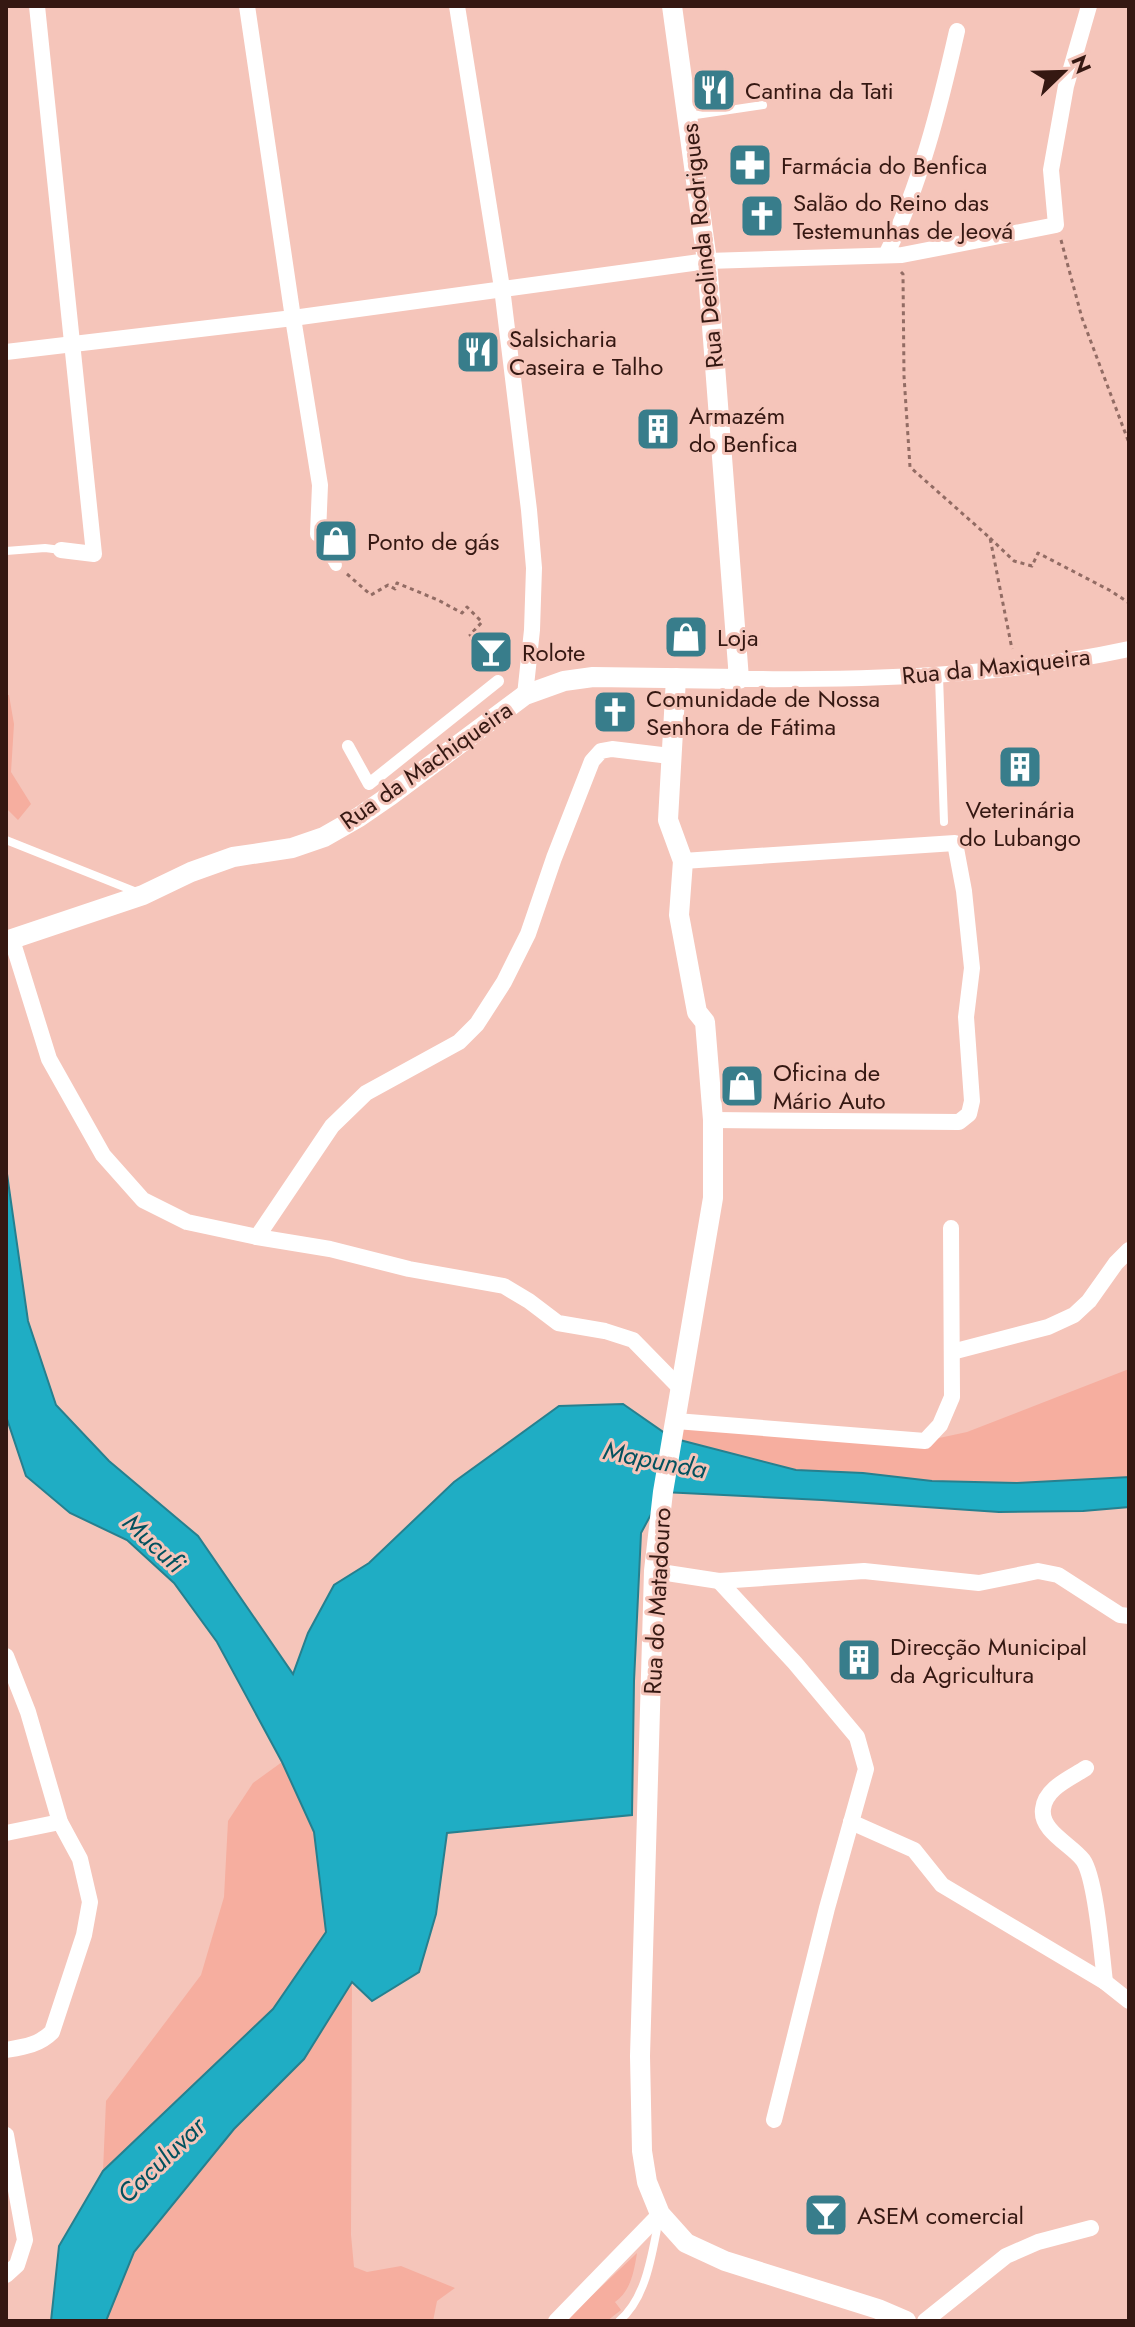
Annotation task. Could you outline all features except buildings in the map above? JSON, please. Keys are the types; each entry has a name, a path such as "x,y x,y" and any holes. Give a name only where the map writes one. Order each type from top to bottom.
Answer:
{"street":[{"path":"37,6 94,554 61,550"},
{"path":"247,6 320,485 318,534 336,565"},
{"path":"457,6 502,288 534,568 525,695"},
{"name":"Rua Deolinda Rodrigues","path":"672,6 707,261 739,679"},
{"path":"6,352 293,318 707,261 892,261 902,255 1056,225 1051,170 1066,86 1089,6"},
{"path":"892,261 899,229 938,114 957,31"},
{"name":"Rua da Maxiqueira","path":"814,680 939,676 1046,665 1129,649"},
{"name":"Rua da Machiqueira","path":"9,940 143,895 191,872 233,857 292,848 324,837 391,795 525,695 564,681 593,677 814,680"},
{"name":"Rua do Matadouro","path":"676,678 668,820 683,861 679,915 697,1012 705,1022 713,1120 713,1198 663,1492 654,1571 640,2056 642,2151 647,2182 660,2214 686,2243 725,2261 877,2315 906,2321"},
{"path":"348,746 369,784 498,681"},
{"path":"257,1237 332,1126 366,1093 459,1042 477,1024 504,982 528,934 592,761 601,751 612,749 670,756"},
{"path":"683,861 955,843 965,906 972,968 966,1017 972,1101 969,1114 959,1122 713,1120"},
{"path":"9,940 49,1059 103,1155 143,1200 187,1222 504,1286 558,1323 605,1331 633,1340 681,1389"},
{"path":"674,1430 925,1441 940,1425 952,1397 951,1228"},
{"path":"952,1352 1048,1327 1074,1315 1089,1301 1129,1250"},
{"path":"654,1571 719,1581 864,1571 979,1583 1038,1571 1058,1575 1120,1615 1129,1616"},
{"path":"719,1581 795,1663 857,1737 866,1769 827,1908 774,2120"},
{"path":"6,1656 28,1712 60,1822 80,1859 90,1902 84,1935 52,2032 31,2046 6,2050"},
{"path":"1086,1768 1048,1794 1042,1810 1045,1821 1083,1860 1090,1877 1105,1982"},
{"path":"6,1833 60,1822"},
{"path":"851,1822 914,1850 942,1885 1105,1982 1129,2001"},
{"path":"6,2135 25,2240 17,2265 6,2275"},
{"path":"556,2321 660,2214"},
{"path":"925,2321 1006,2256 1038,2242 1091,2228"}],"lane":[{"path":"688,117 763,105"},
{"path":"6,551 61,550"},
{"path":"939,676 944,822"},
{"path":"6,840 143,895"},
{"path":"619,2321 637,2300 651,2257 660,2214"}],"path":[{"path":"1056,225 1082,318 1129,443"},
{"path":"892,261 903,274 904,376 910,467 1014,561 1032,566 1038,553 1129,603"},
{"path":"990,538 1016,668"},
{"path":"336,565 371,595 388,585 395,589 397,583 462,613 467,607 482,622 470,635 481,646 492,633 502,636 504,663 498,681"}],"shaded area":[{"path":"6,695 9,695 14,724 11,772 31,804 18,820 6,808"},
{"path":"1129,1369 1129,1477 1017,1483 932,1481 863,1473 796,1470 672,1438 676,1421 925,1441 967,1432"},
{"path":"282,1762 314,1832 326,1933 273,2009 103,2171 106,2101 201,1975 224,1897 228,1821 253,1783"},
{"path":"352,1981 351,2235 354,2267 367,2272 401,2266 455,2288 437,2301 433,2321 106,2321 134,2252 234,2129 304,2059"},
{"path":"637,2253 628,2286 615,2302 621,2310 607,2321 565,2321"}],"water":[{"path":"6,1167 28,1321 56,1405 109,1461 198,1536 293,1674 308,1633 334,1585 369,1563 454,1482 559,1406 623,1404 672,1438 796,1470 863,1473 932,1481 1017,1483 1129,1477 1129,1507 999,1512 663,1492 641,1533 632,1815 447,1833 436,1914 419,1972 372,2001 352,1982 304,2059 234,2129 134,2252 106,2321 51,2321 59,2246 103,2171 273,2009 326,1932 314,1832 282,1762 217,1642 174,1583 127,1540 70,1513 26,1476 6,1416"}],"place":[{"name":"Cantina da Tati","path":"714,90"},
{"name":"Farmácia do Benfica","path":"750,165"},
{"name":"Salão do Reino das Testemunhas de Jeová","path":"762,216"},
{"name":"Salsicharia Caseira e Talho","path":"478,352"},
{"name":"Armazém do Benfica","path":"658,429"},
{"name":"Ponto de gás","path":"336,541"},
{"name":"Loja","path":"686,637"},
{"name":"Rolote","path":"491,652"},
{"name":"Comunidade de Nossa Senhora de Fátima","path":"615,712"},
{"name":"Veterinária do Lubango","path":"1020,767"},
{"name":"Oficina de Mário Auto","path":"742,1086"},
{"name":"Direcção Municipal da Agricultura","path":"859,1660"},
{"name":"ASEM comercial","path":"826,2215"}],"water label":[{"name":"Mapunda","path":"655,1460"},
{"name":"Mucufi","path":"154,1543"},
{"name":"Caculuvar","path":"161,2160"}]}
